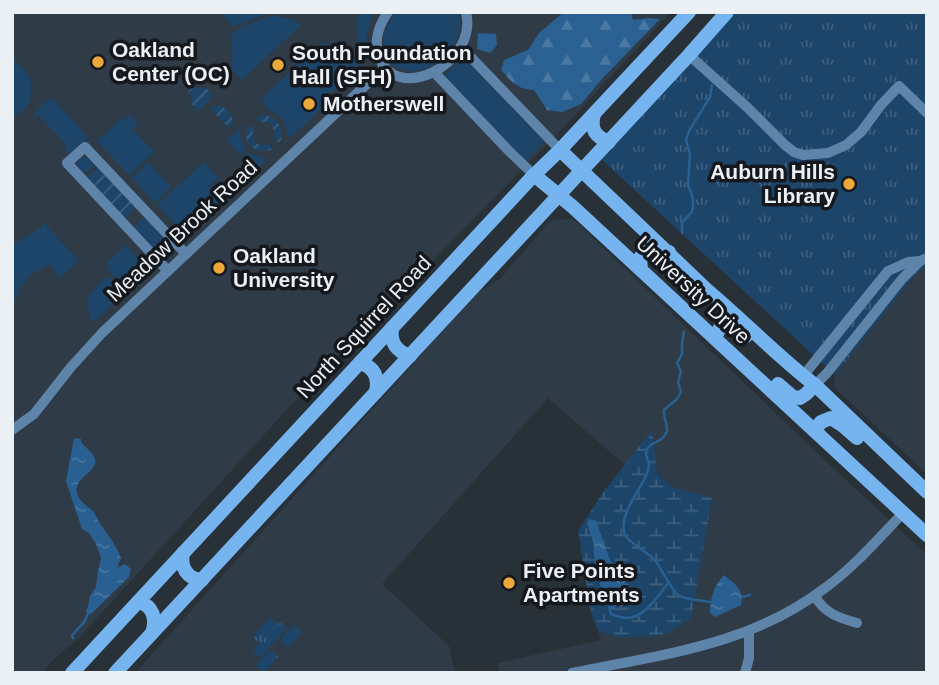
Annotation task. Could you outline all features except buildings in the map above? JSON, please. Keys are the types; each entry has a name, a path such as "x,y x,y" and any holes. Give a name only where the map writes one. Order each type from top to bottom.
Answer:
{"main road":[{"name":"North Squirrel Road","path":"72,673 689,12"},
{"path":"115,673 690,55 723,15"},
{"path":"594,114 593,131 609,142"},
{"name":"University Drive","path":"560,150 707,290 815,385 927,492"},
{"name":"University Drive","path":"534,175 560,195 927,535"},
{"path":"641,270 640,258 645,251 669,252"},
{"path":"715,338 723,325 733,325 772,360 799,373"},
{"path":"392,328 394,345 410,356"},
{"path":"729,350 752,359 793,397 800,398 815,385"},
{"path":"360,363 374,372 376,393"},
{"path":"815,430 821,422 831,418 873,454 901,468"},
{"path":"927,524 927,535"},
{"path":"183,553 184,570 192,578 202,580"},
{"path":"138,602 147,606 153,614 155,625 152,632"}],"street":[{"path":"388,12 382,21 376,41 377,51 385,67 393,74 413,78 434,72 450,61 461,47 468,25 466,12"},
{"name":"University Drive","path":"461,47 560,150"},
{"path":"690,55 785,145 803,155 828,153 846,145 861,132 883,102 899,86 927,113"},
{"name":"Meadow Brook Road","path":"12,430 34,414 93,342 385,67"},
{"name":"University Drive","path":"434,72 534,175"},
{"path":"168,271 67,163 85,147 186,254"},
{"path":"799,373 836,336 888,271 908,261 923,260"},
{"path":"815,385 902,279 923,260"},
{"path":"836,336 848,346"},
{"path":"572,673 698,648 749,631 785,614 815,596 849,568 903,513"},
{"path":"815,596 828,612 857,623"},
{"path":"745,673 749,658 749,631"}],"shaded area":[{"name":"Oakland University","path":"12,12 671,12 561,130 291,405 79,638 42,673 12,673"},
{"path":"573,219 927,555 927,673 499,673 498,663 601,640 598,631 620,638 712,499 672,487 657,471 652,431 625,465 548,398 382,584 449,646 455,673 135,673 476,294 500,279 551,220"},
{"path":"927,266 927,474 834,387 835,375 918,271"}],"green space":[{"path":"220,12 274,12 233,26"},
{"path":"358,12 372,12 366,40 367,57 363,62 357,58"},
{"path":"396,12 459,12 460,27 454,44 437,62 423,70 408,71 396,67 387,59 383,46 386,30"},
{"path":"564,12 631,12 633,20 660,19 581,104 562,112 547,110 534,90 519,86 501,70 504,60 528,50 539,33"},
{"path":"731,12 927,12 927,266 918,271 835,375 600,158"},
{"path":"273,16 302,24 242,80 231,68 232,35 248,24"},
{"path":"478,33 496,34 497,45 490,53 477,49"},
{"path":"322,42 351,56 362,71 345,87 328,93 321,109 289,136 282,119 276,113 265,109 266,105 261,99"},
{"path":"462,58 544,141 526,161 444,76"},
{"path":"12,59 28,75 31,94 27,106 12,116"},
{"path":"193,87 207,89 211,93 210,100 198,111 190,102 193,98 188,92"},
{"path":"51,97 89,138 70,153 64,151 66,145 39,115 34,119 37,110"},
{"path":"216,105 230,113 234,123 229,128 211,109"},
{"path":"266,115 281,127 279,142 274,140 274,129 270,124 257,120 258,116"},
{"path":"128,116 138,125 133,130 154,152 129,175 97,141"},
{"path":"249,125 254,128 256,142 261,145 268,144 271,150 254,149 250,145 246,136"},
{"path":"238,130 246,149 241,155 227,141"},
{"path":"248,153 264,158 265,162 224,198 213,186 220,179 225,184 248,163 243,158"},
{"path":"82,157 88,158 95,165 85,174 78,166"},
{"path":"148,162 171,187 155,203 132,178"},
{"path":"204,162 218,177 209,186 222,201 186,236 157,205"},
{"path":"98,168 136,208 125,218 87,177"},
{"path":"144,217 173,248 163,258 134,227"},
{"path":"44,223 79,261 59,279 50,264 30,275 18,292 20,294 12,301 12,245"},
{"path":"126,245 150,270 127,291 107,269 108,261"},
{"path":"108,276 125,293 94,322 90,318 88,298"},
{"path":"652,430 657,472 672,487 712,498 691,618 665,635 620,638 598,631 591,613 578,531 604,491"},
{"path":"270,617 287,628 260,658 253,651 259,643 253,637"},
{"path":"294,625 302,632 288,648 280,640"},
{"path":"270,650 278,657 264,673 256,665"}],"water":[{"path":"74,438 81,439 95,459 93,468 78,484 78,496 93,511 117,549 121,558 117,568 125,564 131,569 129,577 91,614 86,611 96,587 101,558 89,533 82,529 66,481"},
{"path":"589,519 596,521 610,560 625,568 629,576 619,592 613,610 608,603 600,600 602,591 595,568 593,542 587,523"},
{"path":"724,575 740,591 741,605 715,617 710,613 712,597"}],"waterway":[{"path":"682,233 682,222 692,212 693,206 688,185 690,154 686,140 710,97 712,85"},
{"path":"684,332 682,354 677,363 681,371 678,382 681,392 664,410 667,429 665,435 646,451 648,470 626,513 624,528 627,538 657,563 678,595 710,602"},
{"path":"608,602 611,614 626,618 635,617 652,604 669,582"},
{"path":"743,597 750,595"},
{"path":"73,638 88,613"}],"place":[{"name":"Oakland Center (OC)","path":"98,62"},
{"name":"South Foundation Hall (SFH)","path":"278,65"},
{"name":"Motherswell","path":"309,104"},
{"name":"Auburn Hills Library","path":"849,184"},
{"name":"Oakland University","path":"219,268"},
{"name":"Five Points Apartments","path":"509,583"}]}
